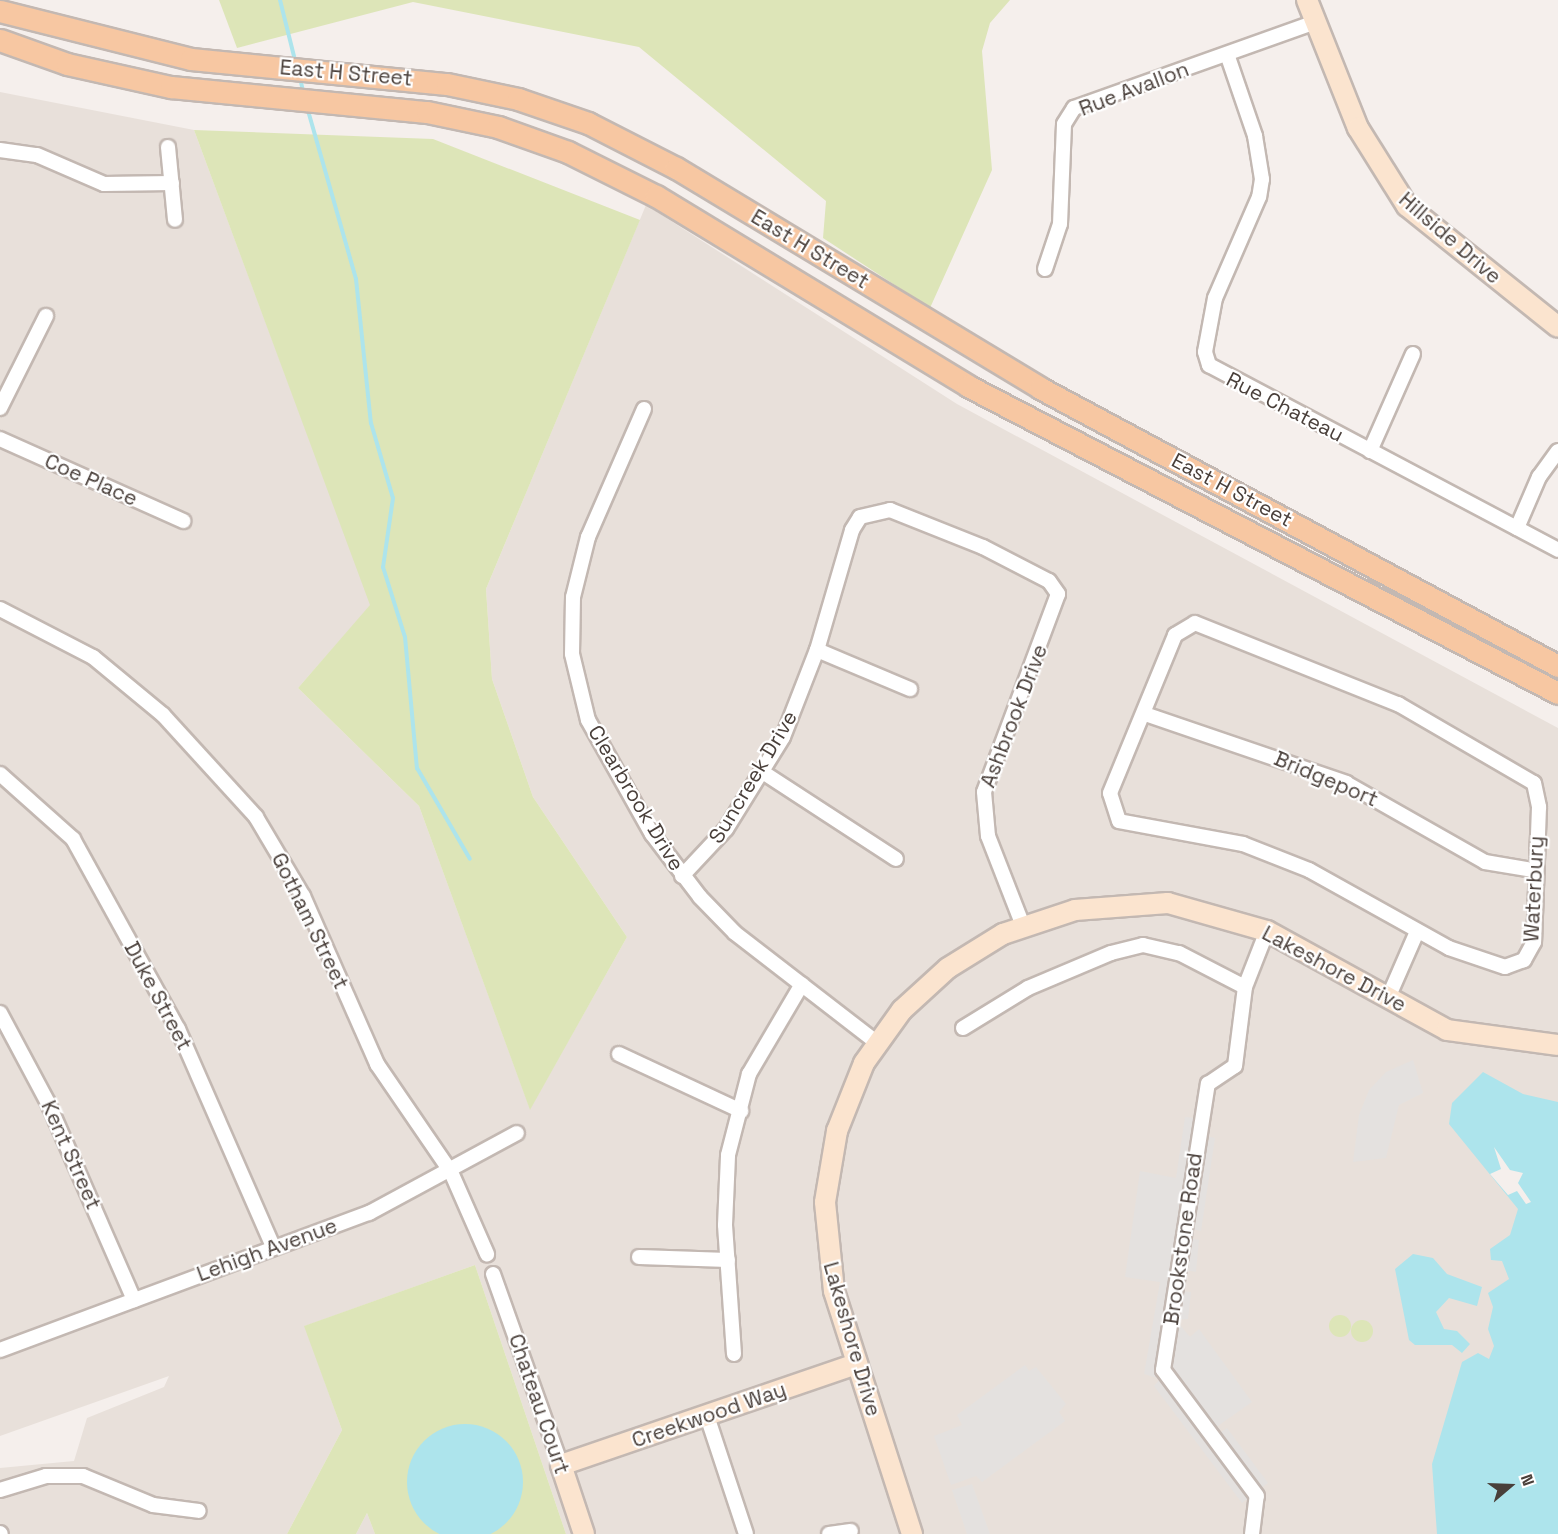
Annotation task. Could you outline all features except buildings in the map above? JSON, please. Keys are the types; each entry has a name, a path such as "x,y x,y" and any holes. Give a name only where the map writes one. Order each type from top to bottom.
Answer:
{"main road":[{"name":"East H Street","path":"0,11 190,58 447,84 518,99 588,123 676,168 1040,388 1558,666"},
{"name":"East H Street","path":"0,40 67,64 171,87 427,112 498,127 568,152 656,196 968,386 1558,693"}],"street":[{"name":"Hillside Drive","path":"1307,0 1358,128 1407,206 1558,327"},
{"name":"Rue Avallon","path":"1045,269 1060,224 1064,124 1074,108 1315,22"},
{"name":"Rue Chateau","path":"1227,54 1255,136 1262,179 1213,306 1205,352 1209,365 1558,550"},
{"path":"168,147 175,220"},
{"path":"0,150 37,154 104,184 172,183"},
{"path":"0,408 46,316"},
{"path":"1370,451 1413,354"},
{"name":"Clearbrook Drive","path":"644,409 582,556 573,597 572,654 596,737 682,876 735,933 876,1042"},
{"name":"Coe Place","path":"0,439 183,521"},
{"path":"1517,528 1539,477 1558,451"},
{"name":"Ashbrook Drive","path":"852,531 860,517 890,510 983,547 1049,581 1058,594 1057,609 984,792 988,836 1023,926"},
{"name":"Suncreek Drive","path":"682,876 726,829 787,727 817,650 852,531"},
{"name":"Gotham Street","path":"0,609 93,657 163,715 230,783 303,896 378,1065 451,1172 487,1254"},
{"name":"Waterbury","path":"1185,626 1217,628 1398,704 1526,776 1534,783 1539,807 1533,870 1534,942 1518,964 1504,967 1416,934 1309,870 1268,854 1119,820 1110,793 1145,714 1175,635 1185,626"},
{"path":"817,650 910,689"},
{"name":"Bridgeport","path":"1145,714 1334,778 1485,862 1533,870"},
{"path":"761,771 896,859"},
{"name":"Duke Street","path":"0,774 73,839 178,1029 273,1246"},
{"name":"Lakeshore Drive","path":"912,1534 856,1364 829,1269 825,1202 844,1108 876,1042 948,968 1023,926 1075,910 1168,903 1267,931 1446,1030 1558,1045"},
{"name":"Brookstone Road","path":"1252,1534 1257,1496 1163,1370 1208,1084 1235,1066 1245,987 1267,931"},
{"path":"1388,998 1416,934"},
{"path":"963,1028 1028,988 1111,952 1143,945 1179,953 1245,987"},
{"path":"734,1354 725,1181 749,1074 802,984"},
{"name":"Kent Street","path":"0,1013 48,1103 134,1300"},
{"path":"619,1054 741,1111"},
{"name":"Lehigh Avenue","path":"4,1350 273,1246 369,1213 451,1172 517,1133"},
{"path":"639,1257 728,1260"},
{"name":"Chateau Court","path":"493,1274 584,1534"},
{"name":"Creekwood Way","path":"561,1465 856,1364"},
{"path":"707,1416 746,1534"},
{"path":"0,1490 46,1476 83,1476 153,1505 199,1511"},
{"path":"829,1534 851,1530"}],"shaded area":[{"path":"0,92 194,130 371,605 298,688 419,806 530,1109 627,937 533,797 492,679 486,589 646,205 957,404 1558,728 1558,1534 566,1534 475,1265 305,1326 342,1430 287,1534 0,1534 0,1468 74,1461 87,1418 164,1387 169,1376 0,1436"},
{"path":"1413,1060 1423,1093 1399,1105 1386,1158 1353,1162 1359,1115 1369,1090 1386,1072"},
{"path":"1185,1117 1195,1118 1207,1136 1215,1138 1201,1231 1192,1229 1190,1238 1199,1240 1196,1272 1185,1270 1181,1291 1191,1292 1188,1319 1176,1320 1190,1337 1199,1329 1252,1402 1215,1428 1218,1434 1227,1428 1268,1483 1242,1503 1154,1386 1160,1379 1144,1374 1160,1282 1125,1277 1140,1171 1176,1178"},
{"path":"1025,1365 1029,1371 1036,1367 1066,1404 1059,1412 1065,1421 982,1482 976,1476 951,1485 934,1436 962,1425 957,1415"},
{"path":"972,1484 990,1534 967,1534 952,1490"},
{"path":"367,1513 375,1534 356,1534"}],"green space":[{"path":"219,0 1010,0 990,23 982,51 992,170 930,308 823,238 826,201 639,47 413,2 237,48"},
{"path":"194,130 433,139 640,220 486,589 492,679 533,797 627,937 530,1110 419,806 298,688 370,605"},
{"path":"475,1265 566,1534 375,1534 367,1513 356,1534 287,1534 342,1430 304,1326"},
{"path":"1340,1315 1348,1318 1351,1326 1348,1334 1340,1337 1332,1334 1329,1326 1332,1318"},
{"path":"1362,1320 1370,1323 1373,1331 1370,1339 1362,1342 1354,1339 1351,1331 1354,1323"}],"water":[{"path":"1483,1072 1523,1094 1558,1102 1558,1534 1437,1534 1432,1464 1462,1362 1478,1353 1489,1359 1494,1346 1488,1329 1493,1307 1488,1293 1509,1279 1502,1261 1491,1260 1490,1249 1510,1235 1518,1209 1449,1124 1452,1103"},
{"path":"1413,1254 1433,1258 1447,1274 1482,1287 1477,1306 1449,1298 1436,1312 1444,1329 1457,1331 1470,1344 1462,1353 1452,1345 1415,1345 1409,1340 1395,1269"},
{"path":"465,1424 487,1428 506,1441 519,1460 523,1482 519,1504 506,1523 487,1536 465,1540 443,1536 424,1523 411,1504 407,1482 411,1460 424,1441 443,1428"}],"pier":[{"path":"1494,1147 1510,1170 1523,1173 1518,1183 1531,1202 1526,1204 1517,1191 1508,1195 1490,1174 1501,1169"}],"waterway":[{"path":"280,0 295,60"},
{"path":"300,78 303,91"},
{"path":"307,107 356,279 371,423 393,498 383,567 405,637 417,768 470,859"}]}
